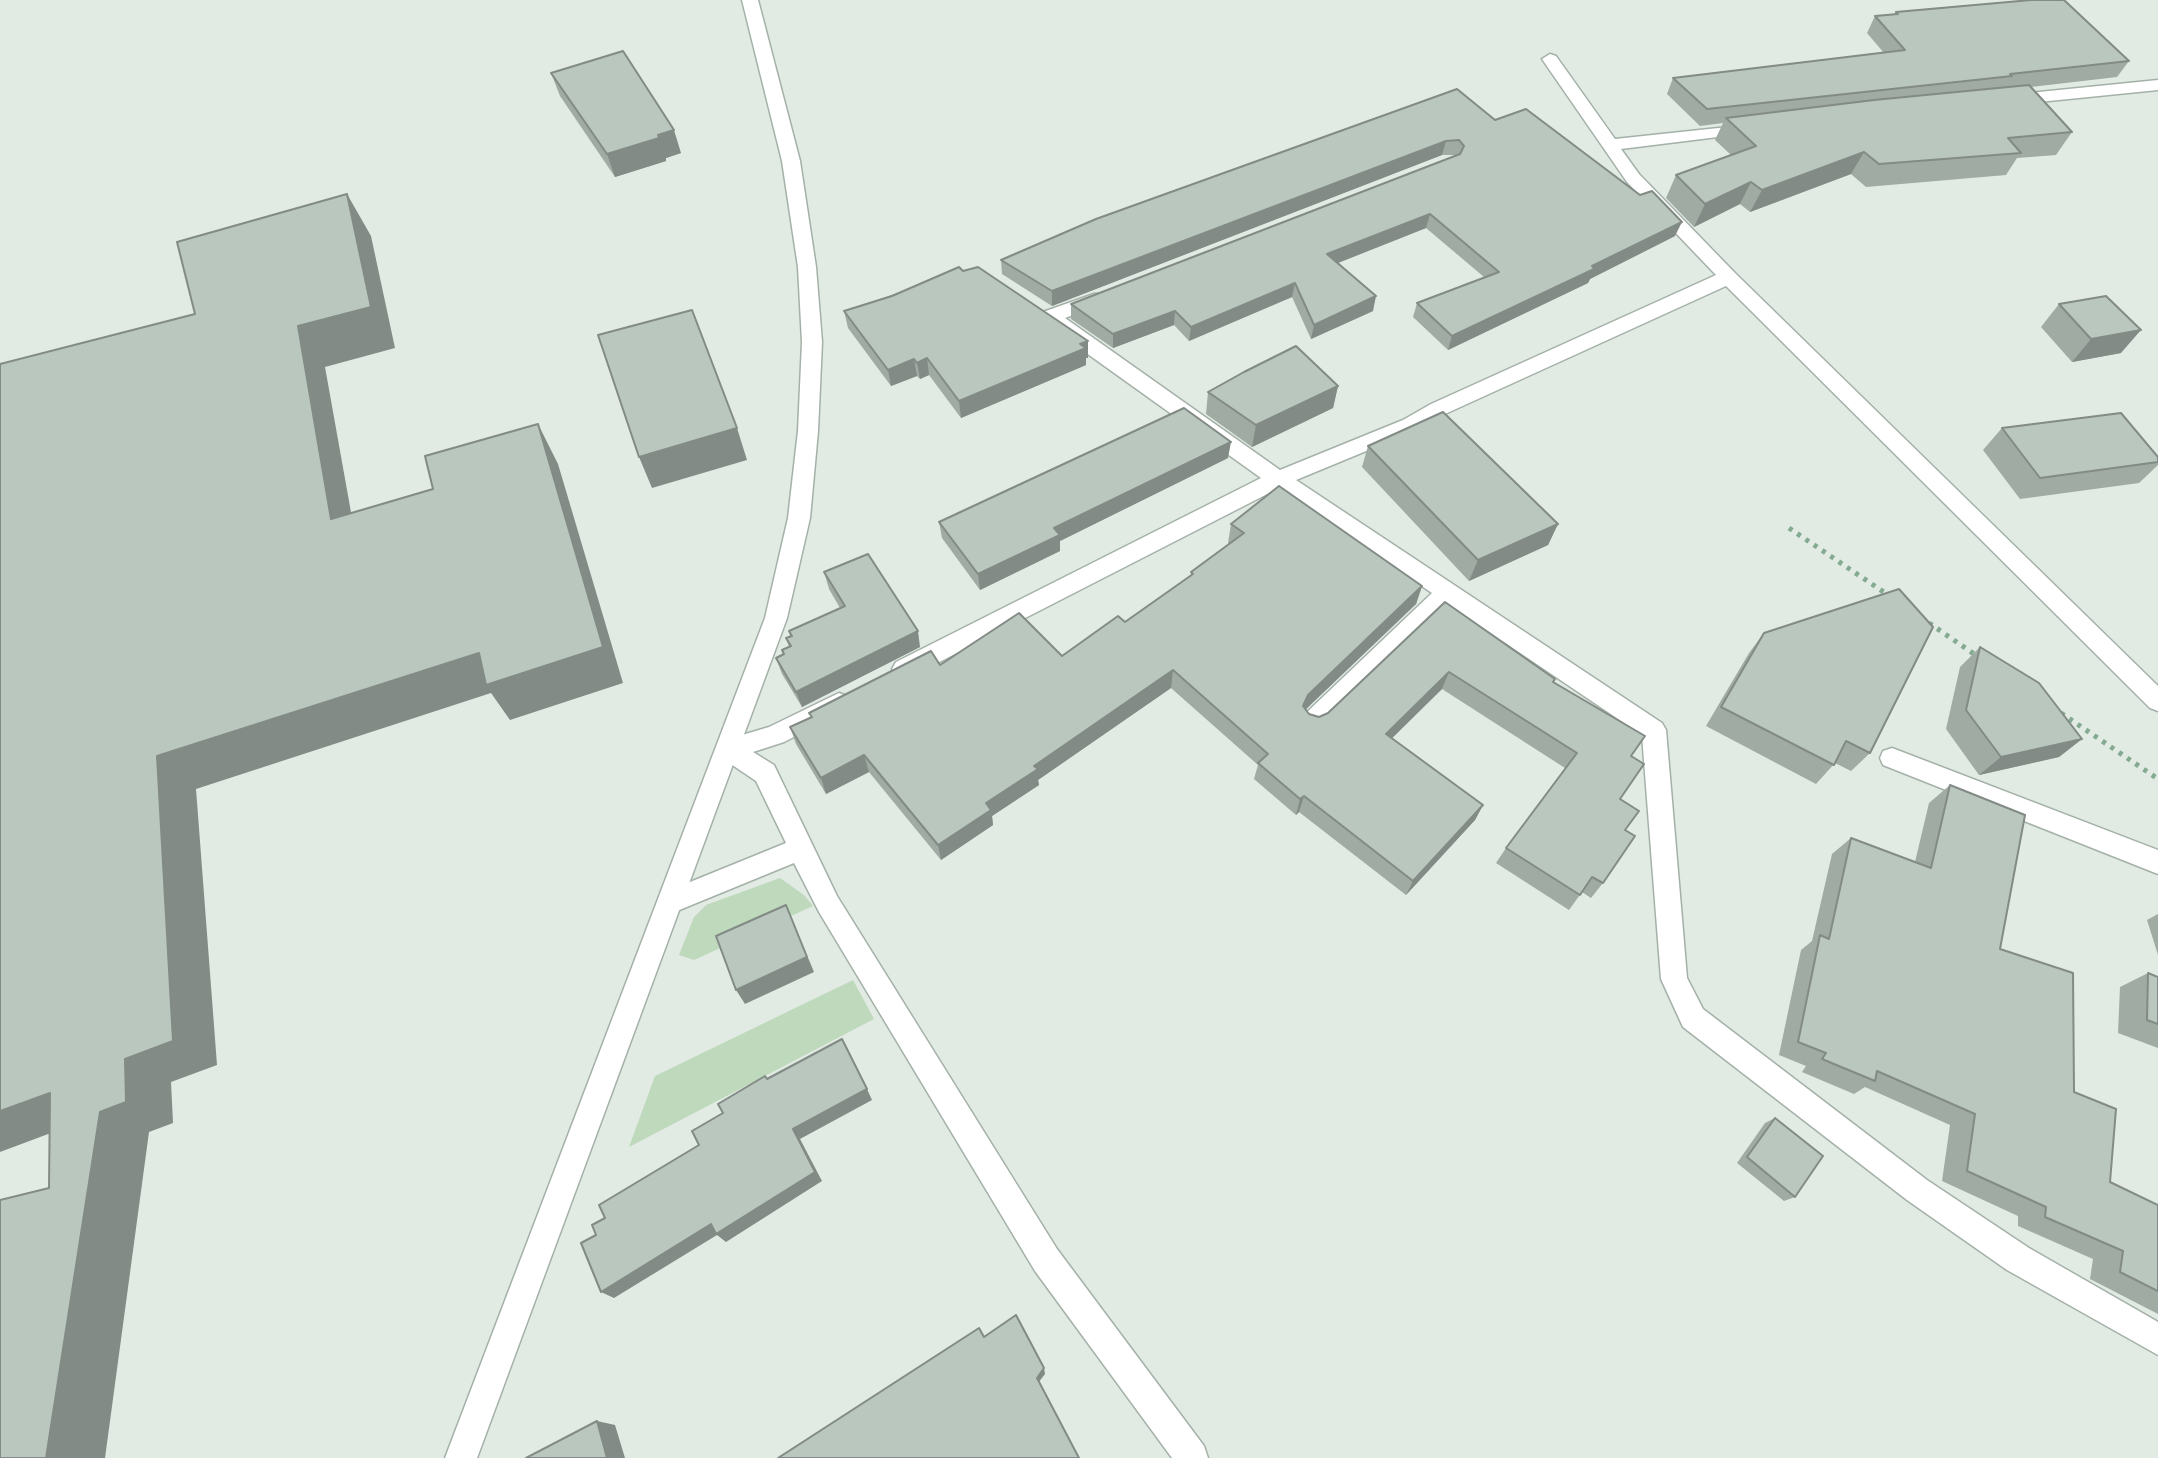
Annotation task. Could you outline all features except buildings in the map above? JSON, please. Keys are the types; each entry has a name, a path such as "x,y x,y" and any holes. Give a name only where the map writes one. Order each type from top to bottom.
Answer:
{"street":[{"path":"461,1458 776,618 799,518 808,431 812,342 807,267 791,161 750,0"},
{"path":"1550,59 1633,178 1728,277 2158,701"},
{"path":"1986,102 2158,85"},
{"path":"1610,145 1767,126"},
{"path":"887,678 1278,479 1410,425 1438,409 1728,277"},
{"path":"1124,289 1044,313 1278,479 1654,730 1674,979 1693,1018 1917,1190 2018,1259 2158,1339"},
{"path":"1313,721 1448,592"},
{"path":"728,749 775,735 859,692"},
{"path":"728,749 765,773 828,904 1046,1260 1192,1458"},
{"path":"1892,758 2158,862"},
{"path":"672,901 800,849"}],"path":[{"path":"1789,528 1895,600"},
{"path":"1921,618 1987,663"},
{"path":"2053,708 2158,779"}],"green space":[{"path":"780,878 804,895 813,906 694,960 679,955 694,917 706,905"},
{"path":"853,980 874,1019 629,1147 655,1076"}]}
